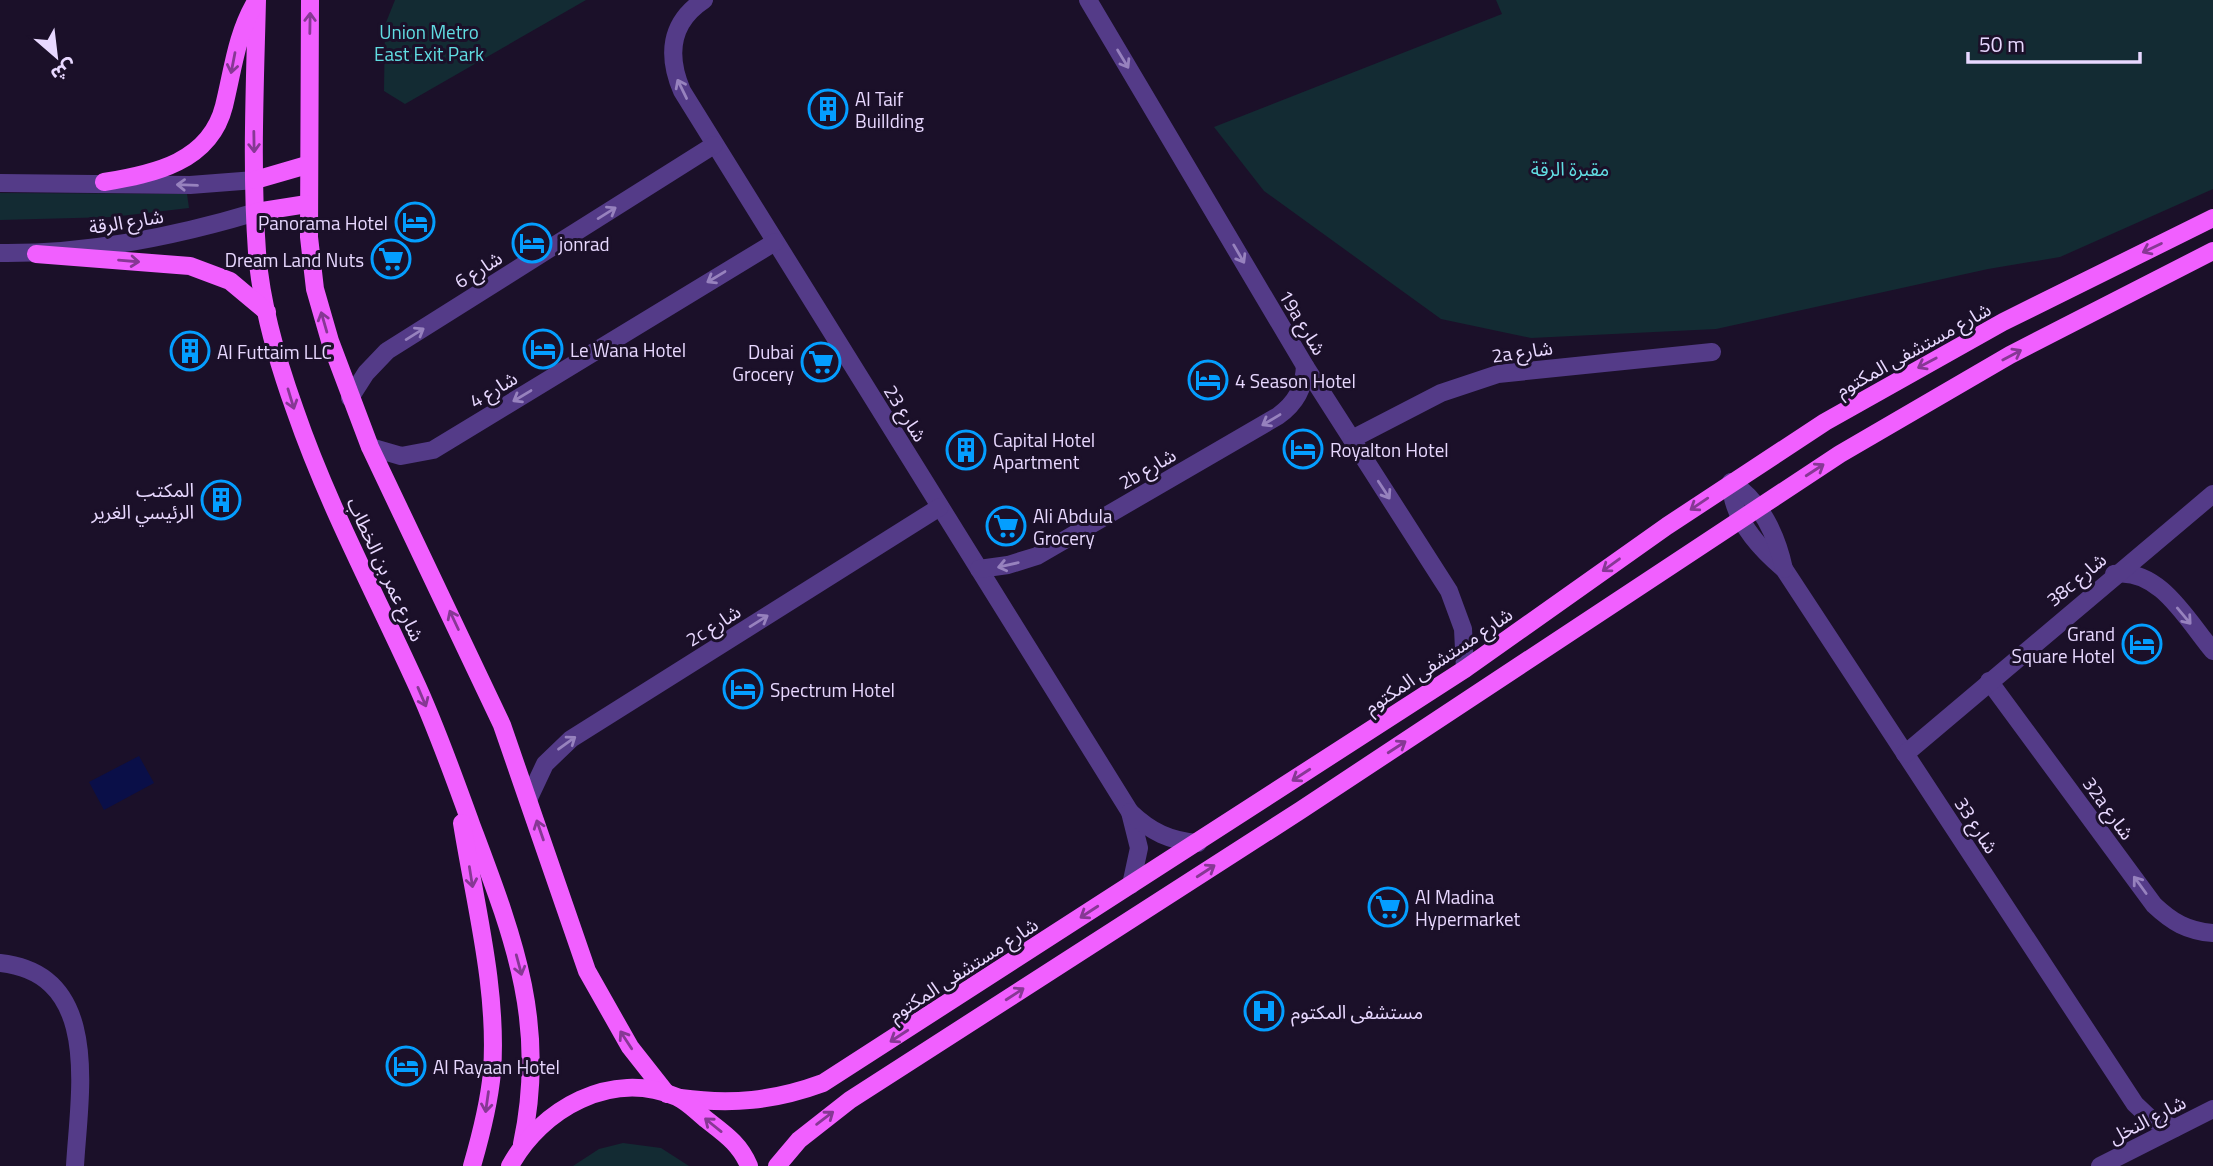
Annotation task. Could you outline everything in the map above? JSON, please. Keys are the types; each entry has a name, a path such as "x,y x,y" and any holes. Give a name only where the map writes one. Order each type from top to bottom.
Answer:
{"main road":[{"name":"شارع عمر بن الخطاب","path":"257,0 257,254 267,312 294,410 319,472 415,679 501,904 525,986 531,1028 532,1070 522,1144"},
{"path":"104,182 148,175 171,167 192,155 208,139 224,108 237,40 257,0"},
{"name":"شارع عمر بن الخطاب","path":"310,0 307,204 315,289 350,398 370,447 502,725 587,971 630,1047 674,1096 737,1144 749,1166"},
{"path":"255,180 307,165"},
{"path":"256,212 307,204"},
{"name":"شارع مستشفى المكتوم","path":"522,1144 544,1120 572,1102 592,1095 635,1088 716,1103 753,1102 789,1095 823,1083 1465,669 1731,482 1913,371 2003,322 2213,218"},
{"path":"777,1166 807,1132 850,1100 1312,802 1840,453 1989,367 2213,251"},
{"path":"36,254 199,269 230,281 267,312"},
{"path":"456,785 492,1008 492,1072 485,1119 472,1166"},
{"path":"510,1166 522,1144"}],"street":[{"name":"شارع 23","path":"704,0 677,28 671,49 673,71 714,145 1130,812 1139,848 1131,885"},
{"name":"19a شارع","path":"1088,0 1305,366 1449,591 1463,629 1465,669"},
{"name":"شارع 6","path":"350,398 366,373 387,351 714,145"},
{"name":"شارع الرقة","path":"0,183 104,182 190,186 255,180"},
{"name":"شارع الرقة","path":"0,253 36,254 131,243 256,212"},
{"name":"شارع 4","path":"370,447 401,456 433,450 775,242"},
{"name":"2a شارع","path":"1352,439 1441,393 1498,374 1712,352"},
{"name":"2b شارع","path":"979,569 1008,565 1037,556 1279,416 1296,400 1304,378 1305,366"},
{"name":"شارع 33","path":"1731,482 1758,507 1777,543 1784,569"},
{"name":"شارع 33","path":"1731,482 1733,501 1741,518 1764,550 1784,569 2135,1104 2152,1120 2175,1128"},
{"name":"38c شارع","path":"1905,754 2114,574 2213,494"},
{"name":"2c شارع","path":"529,798 545,764 571,739 940,508"},
{"path":"2154,582 2152,561 2155,541"},
{"path":"2114,574 2135,573 2154,582 2213,650"},
{"name":"32a شارع","path":"1989,681 2154,905 2169,920 2189,930 2213,933"},
{"name":"شارع 23","path":"1130,812 1160,835 1198,843"},
{"path":"0,963 36,974 56,989 70,1010 78,1033 80,1058 75,1166"},
{"path":"2130,1151 2138,1129 2135,1104"},
{"name":"شارع النخل","path":"2100,1166 2213,1109"}],"green space":[{"name":"Union Metro East Exit Park","path":"395,0 586,0 405,104 384,91 385,25"},
{"name":"مقبرة الرقة","path":"1496,0 2213,0 2213,189 2060,257 1988,269 1716,329 1531,338 1441,319 1264,191 1214,127 1502,14"},
{"path":"0,193 187,194 189,208 112,217 0,220"},
{"path":"623,1143 661,1148 689,1166 573,1166 599,1149"}],"shaded area":[{"path":"139,756 154,783 104,810 89,782"}],"place":[{"name":"Al Taif Buillding","path":"828,109"},
{"name":"Panorama Hotel","path":"415,222"},
{"name":"jonrad","path":"532,243"},
{"name":"Dream Land Nuts","path":"391,259"},
{"name":"Le Wana Hotel","path":"543,349"},
{"name":"Al Futtaim LLC","path":"190,351"},
{"name":"Dubai Grocery","path":"821,362"},
{"name":"4 Season Hotel","path":"1208,380"},
{"name":"Royalton Hotel","path":"1303,449"},
{"name":"Capital Hotel Apartment","path":"966,450"},
{"name":"المكتب الرئيسي الغرير","path":"221,500"},
{"name":"Ali Abdula Grocery","path":"1006,526"},
{"name":"Grand Square Hotel","path":"2142,644"},
{"name":"Spectrum Hotel","path":"743,689"},
{"name":"Al Madina Hypermarket","path":"1388,907"},
{"name":"مستشفى المكتوم","path":"1264,1011"},
{"name":"Al Rayaan Hotel","path":"406,1066"}]}
